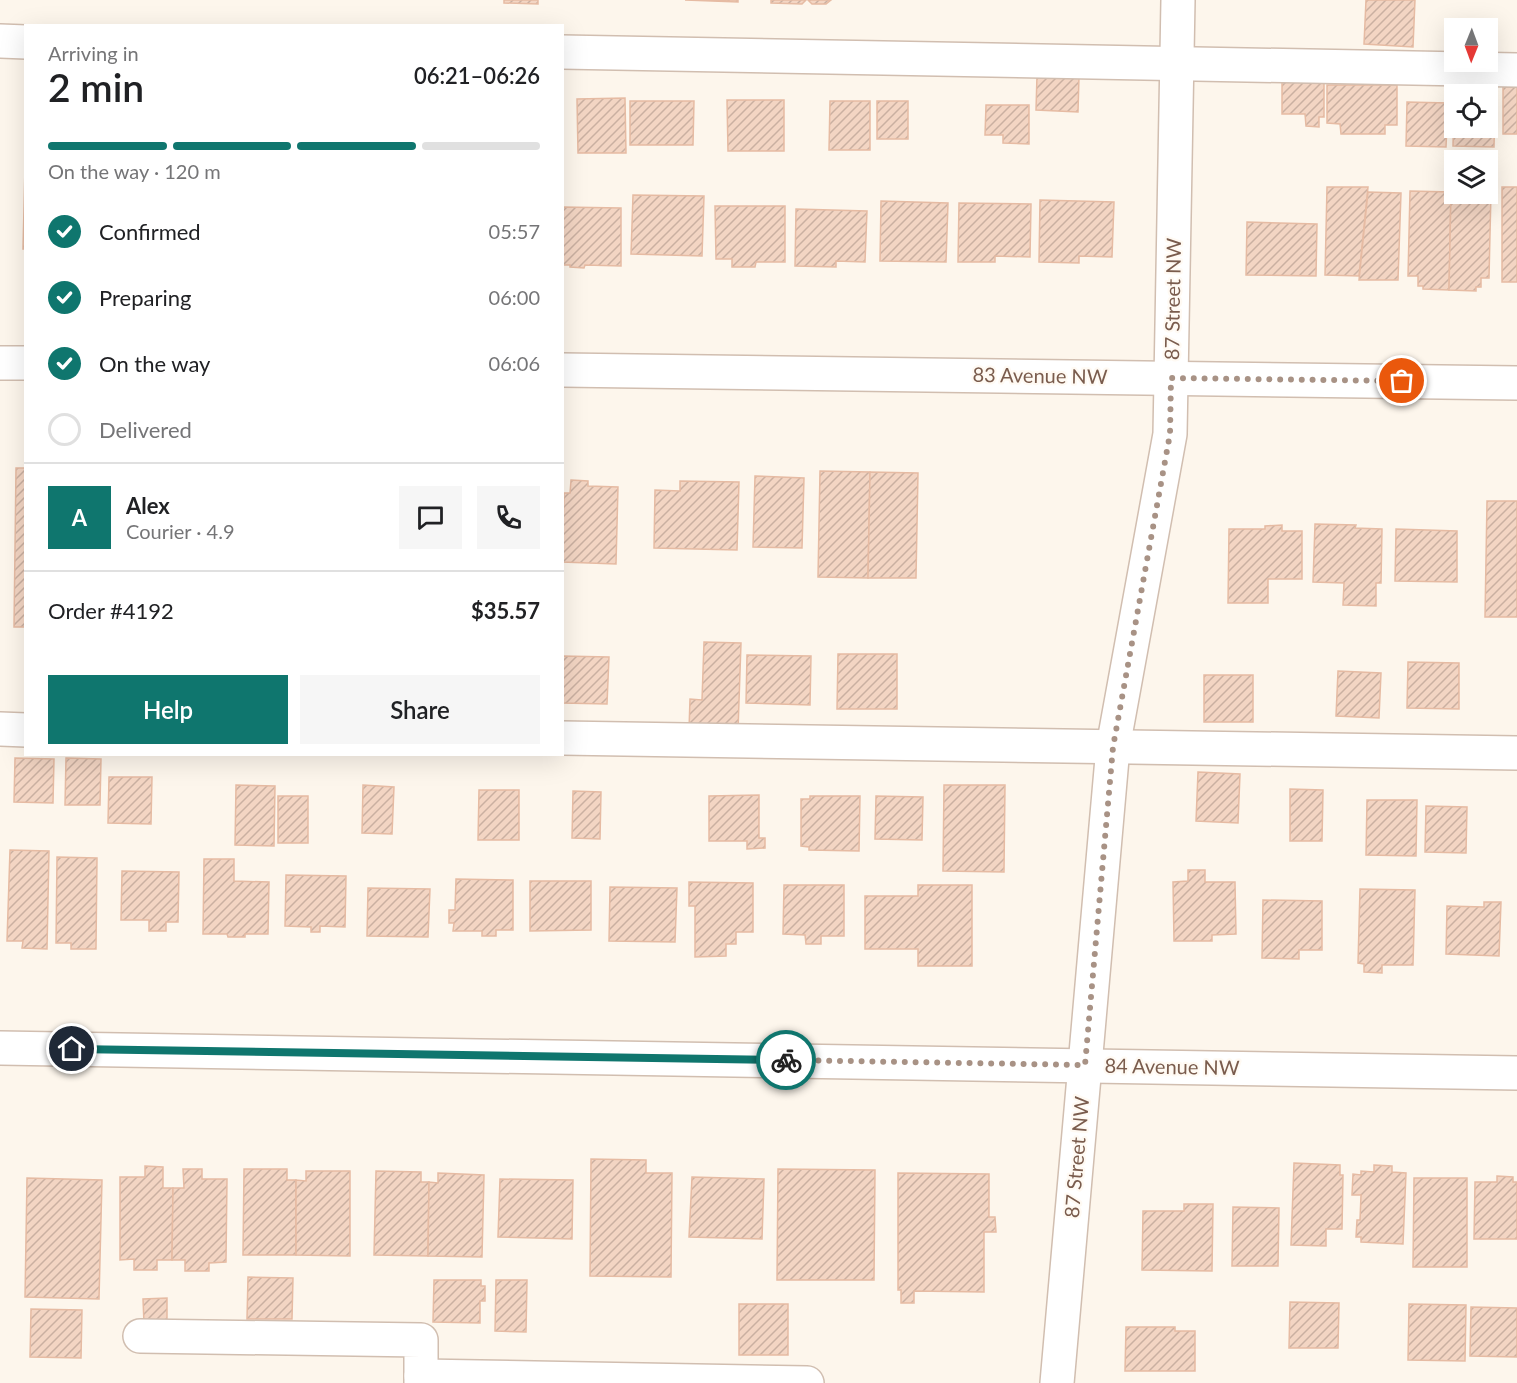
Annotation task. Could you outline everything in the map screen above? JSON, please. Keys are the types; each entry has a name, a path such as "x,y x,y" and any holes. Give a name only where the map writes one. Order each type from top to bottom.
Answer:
{"street":[{"name":"87 Street NW","path":"1057,1383 1113,747 1170,434 1179,0"},
{"path":"0,41 24,42"},
{"path":"564,52 1517,70"},
{"path":"0,363 24,363"},
{"name":"83 Avenue NW","path":"564,370 1517,383"},
{"path":"0,729 24,730"},
{"path":"564,738 1517,753"},
{"name":"84 Avenue NW","path":"0,1048 1517,1073"},
{"path":"140,1336 421,1341 421,1380 807,1383"}],"building":[{"path":"504,0 538,0 538,4 504,3"},
{"path":"685,0 738,0 738,2"},
{"path":"771,0 806,0 802,4 771,3"},
{"path":"808,0 831,0 826,4 812,4"},
{"path":"1366,0 1415,0 1413,47 1364,44"},
{"path":"1037,75 1079,77 1078,112 1036,110"},
{"path":"1282,82 1324,82 1324,117 1319,117 1319,127 1306,126 1305,114 1282,114"},
{"path":"1327,85 1397,85 1397,125 1385,125 1385,134 1341,134 1340,124 1327,123"},
{"path":"1503,87 1517,87 1517,134 1503,134"},
{"path":"625,98 626,153 578,153 577,99"},
{"path":"727,100 784,100 784,151 728,151"},
{"path":"630,101 694,101 693,145 630,145"},
{"path":"830,101 870,101 870,150 829,150"},
{"path":"877,101 908,101 908,139 877,139"},
{"path":"1407,102 1444,103 1446,147 1406,146"},
{"path":"986,105 1029,105 1029,144 1003,143 1003,135 985,135"},
{"path":"1453,138 1494,138 1494,147 1453,146"},
{"path":"1327,187 1368,187 1359,276 1325,275"},
{"path":"1502,187 1517,187 1517,282 1502,282"},
{"path":"1410,191 1444,192 1444,204 1451,204 1449,290 1423,289 1423,286 1418,286 1418,276 1408,276"},
{"path":"1368,192 1401,193 1398,280 1359,280"},
{"path":"633,195 704,196 702,256 631,254"},
{"path":"1040,200 1114,202 1112,257 1079,256 1079,263 1039,262"},
{"path":"881,201 948,203 946,262 880,261"},
{"path":"959,203 1031,204 1030,257 995,256 995,262 958,262"},
{"path":"1451,204 1491,204 1489,278 1481,278 1481,287 1476,287 1476,291 1449,290"},
{"path":"715,206 785,206 785,262 756,262 755,267 732,267 732,259 716,259"},
{"path":"564,207 621,208 621,266 585,265 584,268 570,267 570,265 564,265"},
{"path":"796,209 867,211 865,262 836,261 836,267 795,266"},
{"path":"1247,222 1317,224 1316,276 1246,275"},
{"path":"16,468 24,468 24,627 14,627"},
{"path":"820,471 870,472 868,578 818,577"},
{"path":"870,472 918,473 916,578 868,578"},
{"path":"755,476 804,478 802,548 753,547"},
{"path":"571,480 588,481 588,486 618,487 616,564 564,562 564,493 570,493"},
{"path":"680,481 739,482 737,550 654,548 655,490 680,491"},
{"path":"1487,501 1517,501 1517,617 1485,617"},
{"path":"1315,524 1356,525 1355,528 1382,529 1381,583 1376,583 1376,606 1343,605 1344,583 1313,582"},
{"path":"1282,525 1282,531 1302,531 1302,579 1268,579 1268,603 1228,603 1229,529 1265,529 1265,526"},
{"path":"1396,529 1457,531 1457,582 1395,581"},
{"path":"704,642 741,643 738,731 689,730 690,699 702,700"},
{"path":"838,654 897,654 897,709 837,709"},
{"path":"747,655 811,656 810,705 746,703"},
{"path":"564,656 609,657 607,704 564,703"},
{"path":"1408,662 1459,663 1459,709 1407,708"},
{"path":"1338,671 1381,673 1379,718 1336,716"},
{"path":"1204,675 1253,675 1253,722 1204,722"},
{"path":"15,758 54,759 53,803 14,802"},
{"path":"66,758 101,759 100,805 65,805"},
{"path":"1198,772 1240,774 1238,823 1196,821"},
{"path":"109,777 152,777 151,824 108,823"},
{"path":"236,785 275,786 274,846 235,845"},
{"path":"363,785 394,787 392,834 362,833"},
{"path":"944,785 1005,785 1004,872 943,871"},
{"path":"1290,789 1323,790 1322,841 1290,841"},
{"path":"479,790 519,790 519,840 478,840"},
{"path":"573,791 601,792 600,839 572,838"},
{"path":"759,795 759,838 765,838 765,848 747,849 747,841 709,841 709,796"},
{"path":"278,796 308,796 308,843 278,843"},
{"path":"810,796 860,796 859,851 809,850 809,847 801,846 801,799 810,799"},
{"path":"876,796 923,797 922,840 875,839"},
{"path":"1367,800 1417,800 1416,856 1366,855"},
{"path":"1426,806 1467,807 1466,853 1425,852"},
{"path":"10,850 49,851 47,949 22,948 23,941 7,941"},
{"path":"57,857 97,858 96,949 71,949 71,943 56,943"},
{"path":"204,859 234,859 234,881 269,882 268,934 228,937 227,934 203,934"},
{"path":"1188,870 1205,870 1205,882 1235,882 1236,934 1212,935 1212,941 1174,941 1173,882 1188,881"},
{"path":"122,871 179,872 178,922 166,922 166,931 149,931 149,920 121,920"},
{"path":"286,875 346,876 345,927 320,926 320,932 311,932 311,927 285,926"},
{"path":"456,879 513,880 513,930 496,930 496,936 482,936 482,931 453,931 454,923 449,923 449,910 455,910"},
{"path":"530,881 591,881 591,930 530,931"},
{"path":"689,882 753,883 753,932 736,932 736,944 726,944 726,956 695,957 695,906 689,906"},
{"path":"784,885 844,885 844,936 821,936 821,944 806,944 805,935 783,934"},
{"path":"918,885 972,885 972,966 918,966 918,949 865,949 865,896 918,896"},
{"path":"610,887 677,888 675,942 609,941"},
{"path":"368,888 430,889 428,937 367,936"},
{"path":"1360,889 1415,890 1413,965 1382,965 1382,973 1364,972 1364,964 1358,963"},
{"path":"1263,900 1322,901 1322,950 1299,950 1299,959 1262,958"},
{"path":"1484,902 1501,902 1499,956 1446,954 1447,906 1484,907"},
{"path":"591,1159 646,1160 646,1173 672,1173 671,1277 590,1276"},
{"path":"1294,1163 1340,1165 1340,1175 1343,1175 1342,1229 1326,1229 1326,1246 1291,1245"},
{"path":"1374,1165 1392,1166 1392,1172 1406,1173 1403,1244 1361,1242 1361,1237 1356,1237 1357,1220 1360,1220 1361,1195 1352,1195 1353,1174 1361,1175 1361,1171 1374,1172"},
{"path":"145,1166 163,1167 163,1188 173,1188 172,1260 157,1260 157,1270 134,1270 134,1259 120,1260 120,1177 145,1177"},
{"path":"183,1169 202,1169 202,1179 227,1179 226,1262 209,1263 209,1271 185,1271 185,1260 172,1260 173,1188 184,1188"},
{"path":"244,1169 287,1169 287,1180 296,1180 296,1255 243,1255"},
{"path":"778,1169 875,1170 874,1280 777,1280"},
{"path":"306,1171 350,1171 350,1256 296,1255 296,1180 306,1181"},
{"path":"376,1171 421,1172 421,1182 429,1182 428,1256 374,1255"},
{"path":"438,1173 484,1175 482,1257 428,1256 429,1182 438,1183"},
{"path":"898,1173 989,1174 989,1217 995,1217 996,1232 984,1232 984,1292 914,1291 914,1303 901,1303 901,1290 898,1290"},
{"path":"1497,1176 1513,1177 1513,1182 1517,1182 1517,1239 1474,1239 1475,1182 1497,1182"},
{"path":"692,1177 764,1179 762,1239 689,1237"},
{"path":"27,1178 102,1180 99,1299 25,1297"},
{"path":"1414,1178 1467,1178 1467,1267 1413,1267"},
{"path":"500,1179 573,1180 572,1239 498,1237"},
{"path":"1184,1204 1213,1204 1212,1271 1142,1270 1143,1211 1184,1211"},
{"path":"1233,1207 1279,1208 1278,1266 1232,1266"},
{"path":"248,1277 293,1278 292,1319 247,1319"},
{"path":"434,1280 481,1280 481,1286 485,1286 485,1301 480,1301 480,1323 433,1322"},
{"path":"496,1280 527,1280 526,1332 495,1331"},
{"path":"167,1298 167,1323 144,1323 143,1299"},
{"path":"1290,1302 1339,1303 1338,1348 1289,1348"},
{"path":"739,1304 788,1304 788,1355 739,1355"},
{"path":"1409,1304 1466,1305 1465,1361 1408,1360"},
{"path":"1471,1307 1517,1308 1517,1357 1470,1356"},
{"path":"31,1309 82,1310 81,1358 30,1357"},
{"path":"1126,1327 1175,1327 1175,1331 1195,1331 1195,1371 1125,1371"}],"way so far":[{"path":"786,1060 1085,1065 1113,747 1170,434 1171,378 1402,381"}],"route":[{"path":"72,1049 786,1060"}]}
